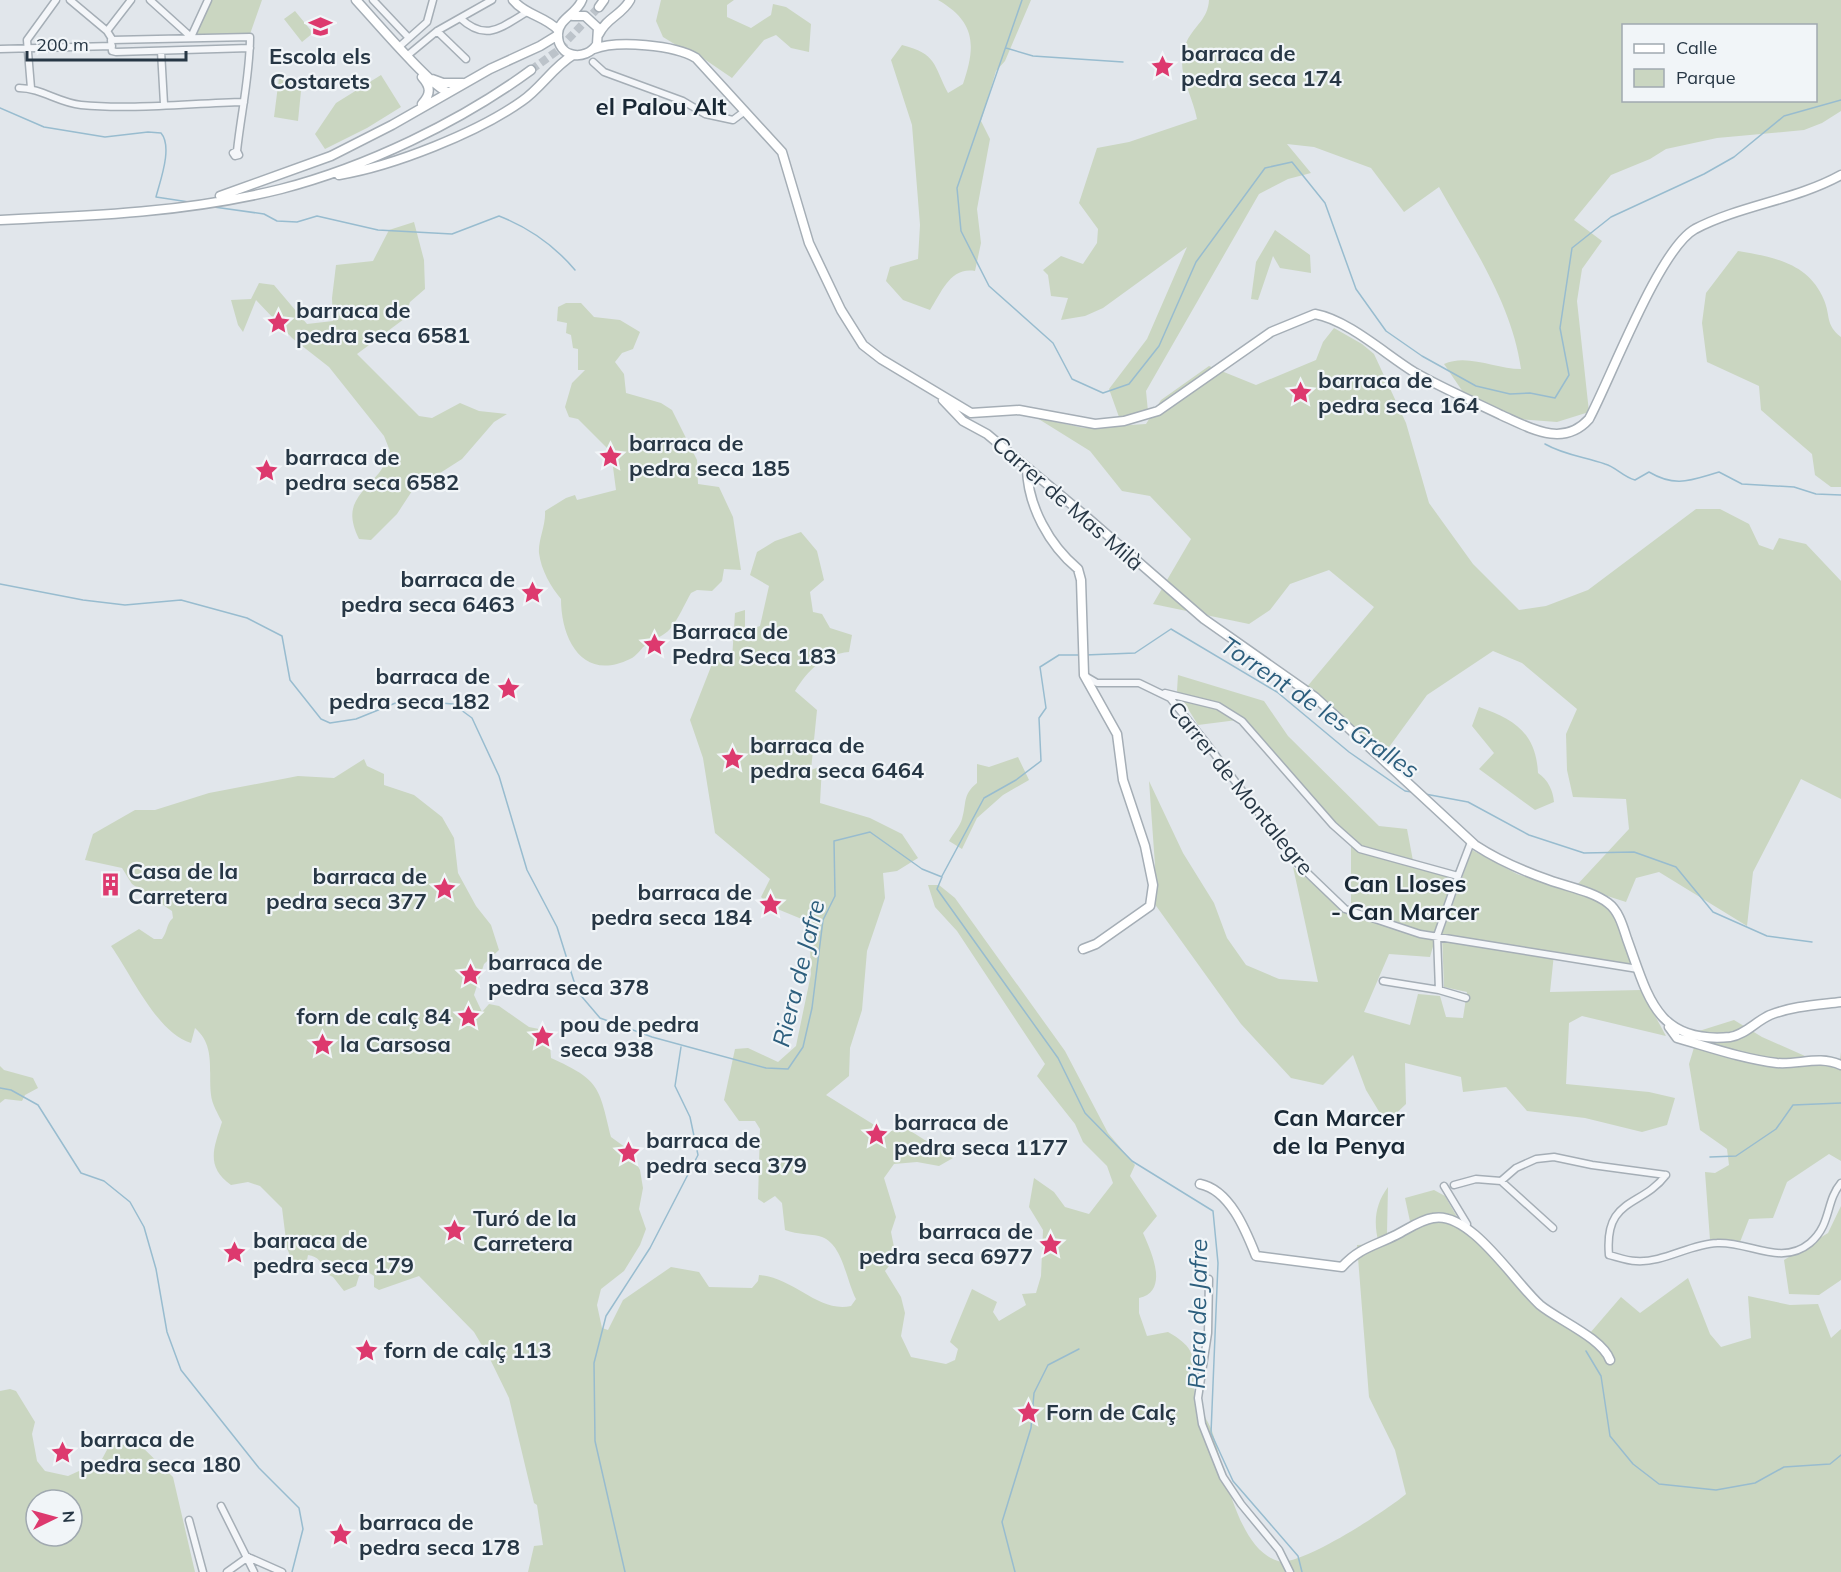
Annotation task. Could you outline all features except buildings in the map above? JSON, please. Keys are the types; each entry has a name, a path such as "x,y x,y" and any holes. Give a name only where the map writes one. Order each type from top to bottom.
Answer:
{"street":[{"path":"31,88 27,40 56,0"},
{"path":"70,0 107,31 113,52 250,48"},
{"path":"107,31 131,0"},
{"path":"150,0 191,37"},
{"path":"191,37 208,0"},
{"path":"356,0 429,78 442,91 448,92"},
{"path":"373,0 409,38"},
{"path":"404,50 409,38 427,22 433,0"},
{"path":"404,50 492,0"},
{"path":"513,0 521,9 545,20 558,32 561,47"},
{"path":"204,204 331,156 464,83 540,46 558,32 582,0"},
{"path":"586,55 606,22 619,15 630,0"},
{"path":"460,18 473,30 486,32 527,12"},
{"path":"545,20 570,17 590,19 599,36 614,44 666,48 690,54 782,152 803,229 851,330 870,352 971,412 1019,410 1095,424 1124,421 1158,411 1271,332 1315,314 1338,322 1452,393 1532,429 1558,435 1578,430 1590,419 1643,306 1673,250 1684,237 1723,217 1841,175"},
{"path":"427,22 466,59"},
{"path":"0,49 191,37 250,37 237,151"},
{"path":"329,174 344,174 419,152 451,139 523,101 586,55 614,44"},
{"path":"540,46 561,47 586,55 604,72 683,100 705,114 733,120 745,111"},
{"path":"404,50 430,89 429,97 416,111"},
{"path":"161,51 164,104"},
{"path":"0,220 115,214 193,206 283,188 329,174 452,121 483,104 531,70"},
{"path":"429,78 443,83 464,83"},
{"path":"19,88 31,88 56,100 79,105 244,102"},
{"name":"Carrer de Mas Milà","path":"932,389 963,421 987,434 1204,619 1315,698 1471,842 1503,862 1594,895 1608,903 1622,924 1638,969 1657,1011 1667,1024"},
{"path":"1027,469 1027,488 1035,511 1078,569 1082,593 1084,675 1118,734 1123,780 1145,846 1153,885 1150,906 1116,927 1096,944 1083,949"},
{"name":"Carrer de Montalegre","path":"1084,675 1097,683 1134,681 1161,692 1204,740 1295,861 1345,909 1405,930 1638,969"},
{"path":"1161,692 1218,706 1242,721 1333,825 1360,849 1458,876"},
{"path":"1439,990 1437,936 1471,842"},
{"path":"1383,981 1439,990 1466,998"},
{"path":"1667,1024 1700,1036 1729,1037 1739,1035 1767,1017 1789,1008 1841,1002"},
{"path":"1667,1024 1677,1038 1768,1062 1797,1063 1815,1059 1841,1065"},
{"path":"1502,1181 1516,1168 1536,1159 1554,1157 1592,1165 1666,1174 1660,1183 1623,1206 1614,1219 1608,1239 1609,1255 1637,1262 1717,1243 1788,1254 1808,1245 1821,1232 1841,1183"},
{"path":"1454,1185 1476,1179 1502,1181 1553,1228"},
{"path":"1200,1184 1229,1204 1241,1223 1256,1256 1342,1267 1359,1250 1431,1218 1447,1219 1466,1228 1485,1245 1539,1304 1556,1317 1570,1322 1584,1335 1607,1350 1611,1360"},
{"path":"1444,1186 1467,1224 1466,1228"},
{"path":"1209,1279 1208,1333 1198,1398 1202,1424 1223,1477 1241,1504 1279,1550 1290,1572"},
{"path":"221,1506 254,1572"},
{"path":"189,1520 203,1572"},
{"path":"227,1572 248,1557"},
{"path":"248,1557 282,1572"}],"green space":[{"path":"208,0 262,0 249,37 191,37"},
{"path":"661,0 734,0 727,5 727,17 751,28 771,15 773,4 786,7 811,24 809,52 791,48 776,35 764,40 732,78 691,50 663,37 656,21"},
{"path":"938,0 1031,0 1005,61 996,71 981,121 990,139 977,209 981,243 975,271 966,271 953,277 930,310 903,300 886,281 890,267 918,259 920,225 912,125 891,60 902,45 913,48 928,56 933,62 948,93 963,84 970,58 970,36 960,17"},
{"path":"1209,0 1841,0 1841,111 1822,123 1804,130 1717,138 1666,149 1650,159 1611,175 1574,220 1602,241 1582,269 1577,301 1589,412 1557,422 1518,419 1463,392 1444,364 1462,360 1521,369 1509,321 1500,297 1439,187 1404,212 1371,168 1314,147 1287,144 1311,173 1288,179 1259,194 1146,391 1148,412 1119,417 1109,389 1147,339 1187,247 1103,308 1085,316 1061,320 1068,298 1051,296 1048,275 1043,270 1061,256 1083,264 1097,243 1098,229 1079,203 1097,148 1129,142 1197,119 1185,80 1182,60 1190,35 1206,12"},
{"path":"295,11 313,33 302,42 284,19"},
{"path":"381,75 401,107 367,128 325,149 315,134 336,103"},
{"path":"279,78 302,81 298,121 274,117"},
{"path":"414,222 424,260 425,289 410,302 404,319 357,354 419,416 432,418 460,403 479,411 507,414 494,422 462,459 412,491 397,514 371,540 359,539 354,528 353,510 359,496 379,473 387,459 390,451 384,436 329,367 292,338 256,300 243,332 238,325 231,300 251,299 259,283 274,285 307,324 333,321 332,298 336,265 373,261 389,230"},
{"path":"1275,230 1310,255 1311,273 1280,268 1273,256 1258,300 1251,299 1256,262"},
{"path":"1738,251 1777,259 1789,264 1809,278 1824,300 1833,328 1841,337 1841,487 1831,487 1815,475 1812,454 1761,410 1759,386 1707,362 1702,323 1706,293"},
{"path":"566,303 581,303 594,317 620,320 640,332 633,349 622,353 615,362 624,374 626,393 661,403 672,410 697,460 698,484 719,487 733,517 741,570 724,569 722,581 712,591 697,590 691,593 668,631 647,644 632,658 614,665 599,665 588,661 570,642 565,629 561,599 547,578 539,553 545,511 575,495 577,500 616,490 611,452 578,419 569,417 565,407 572,383 585,370 578,370 578,349 573,348 571,335 566,333 567,323 557,321 558,307"},
{"path":"1334,328 1362,344 1374,354 1406,423 1429,503 1473,564 1519,610 1546,606 1588,590 1696,509 1720,509 1749,524 1759,545 1773,550 1779,538 1806,544 1841,581 1841,799 1801,779 1753,872 1747,926 1659,872 1636,878 1626,902 1576,886 1629,829 1626,799 1573,797 1567,770 1566,734 1577,709 1522,663 1493,651 1427,695 1384,754 1306,688 1374,607 1329,570 1290,584 1270,610 1249,624 1153,604 1191,539 1150,496 1122,491 1090,451 1037,418 1084,428 1146,424 1161,400 1209,366 1256,385 1316,360 1323,342"},
{"path":"801,532 817,551 824,580 810,592 813,612 822,614 830,628 852,635 849,652 832,656 818,664 805,676 795,691 817,710 811,770 822,766 820,803 870,818 902,834 918,858 897,871 883,873 885,898 867,951 862,1010 850,1048 849,1076 826,1095 884,1131 909,1130 953,1158 939,1166 917,1162 894,1164 884,1178 896,1217 891,1232 896,1257 885,1271 901,1297 905,1313 901,1336 911,1357 946,1364 955,1360 958,1349 950,1342 972,1289 997,1302 993,1312 999,1321 1026,1305 1022,1294 1036,1293 1041,1276 1043,1230 1029,1207 1034,1178 1054,1192 1065,1207 1089,1214 1113,1183 1107,1166 1083,1142 1075,1124 1037,1076 1045,1064 957,931 935,907 928,885 939,885 955,898 1065,1051 1108,1133 1135,1165 1130,1176 1157,1216 1143,1233 1156,1270 1156,1279 1154,1287 1148,1294 1139,1298 1139,1313 1147,1336 1168,1332 1180,1340 1191,1354 1196,1398 1212,1431 1234,1505 1252,1541 1264,1553 1278,1561 1289,1561 1304,1556 1364,1524 1406,1494 1395,1450 1369,1397 1357,1245 1379,1244 1376,1214 1380,1200 1388,1187 1387,1233 1411,1226 1405,1198 1434,1190 1445,1196 1465,1231 1498,1259 1508,1276 1547,1314 1590,1333 1621,1297 1640,1313 1688,1278 1710,1334 1721,1347 1751,1338 1748,1296 1790,1305 1818,1304 1831,1338 1841,1329 1841,1572 528,1572 534,1546 543,1545 537,1505 534,1503 509,1398 474,1332 419,1276 379,1290 374,1287 374,1276 368,1272 359,1276 356,1286 344,1291 333,1277 327,1274 315,1257 308,1255 306,1265 300,1269 294,1266 287,1248 282,1208 260,1186 248,1182 231,1185 223,1178 215,1164 214,1148 222,1122 212,1098 210,1059 202,1035 195,1028 191,1043 167,1028 146,1001 111,946 139,929 154,939 162,939 173,918 172,911 132,884 122,868 85,860 93,834 135,810 155,810 209,793 298,776 334,778 364,759 367,766 384,774 384,785 414,795 442,817 454,838 458,873 476,906 491,925 499,950 484,964 474,995 482,1012 489,1004 499,1006 529,1027 549,1031 551,1058 579,1073 595,1087 600,1096 611,1137 629,1150 640,1170 643,1188 639,1209 646,1229 640,1245 624,1271 601,1289 597,1305 602,1328 608,1330 623,1300 671,1267 699,1272 709,1287 752,1288 758,1281 759,1275 772,1277 828,1305 851,1306 856,1299 835,1247 822,1237 785,1230 782,1203 775,1196 764,1203 758,1199 760,1129 755,1121 739,1121 724,1100 735,1049 748,1048 778,1062 796,1046 811,974 809,922 770,906 761,897 770,879 715,833 703,758 690,720 714,659 732,659 735,613 745,610 745,631 760,626 769,586 750,575 757,552 775,541"},
{"path":"1178,675 1264,701 1288,736 1379,826 1407,829 1414,866 1453,877 1430,957 1389,954 1364,1012 1410,1025 1418,994 1440,996 1446,1017 1463,1018 1467,992 1444,987 1442,934 1472,850 1517,874 1609,904 1628,945 1633,966 1554,954 1550,992 1641,990 1666,1036 1582,1016 1569,1023 1566,1084 1649,1092 1675,1098 1667,1125 1642,1132 1585,1118 1527,1111 1506,1087 1463,1092 1461,1077 1405,1063 1406,1104 1386,1123 1366,1090 1353,1055 1323,1085 1291,1078 1241,1024 1154,903 1155,865 1149,781 1183,853 1214,903 1227,938 1246,965 1279,979 1318,982 1293,867 1351,915 1351,845 1245,719 1198,725 1177,691"},
{"path":"1479,707 1513,723 1528,738 1533,748 1538,773 1549,786 1554,802 1535,810 1479,769 1494,753 1472,726"},
{"path":"1018,757 1029,780 1003,795 977,818 962,849 949,841 961,822 967,795 977,783 977,764 989,767"},
{"path":"1734,1020 1762,1037 1814,1060 1840,1060 1841,1052 1841,1161 1829,1154 1787,1182 1773,1218 1749,1219 1740,1242 1710,1240 1705,1172 1715,1173 1729,1165 1727,1149 1700,1130 1689,1064 1699,1031"},
{"path":"0,1066 4,1070 33,1078 38,1088 25,1095 22,1101 5,1099 0,1103"},
{"path":"1841,1206 1841,1280 1819,1295 1789,1294 1784,1260 1828,1233"},
{"path":"10,1389 16,1391 35,1422 32,1434 37,1461 45,1471 68,1476 101,1461 109,1446 138,1443 173,1477 195,1572 0,1572 0,1391"}],"waterway":[{"path":"1022,0 957,188 961,231 989,286 1053,343 1072,379 1103,393 1129,384 1159,346 1196,262 1265,168 1292,162 1325,203 1356,289 1386,331 1422,356 1476,386 1510,394 1530,393 1555,398 1569,375 1560,328 1572,248 1611,217 1704,174 1734,157 1784,116 1841,100"},
{"path":"1006,48 1033,56 1123,62"},
{"path":"0,108 44,127 105,137 148,132 161,133 166,155 156,197 189,202"},
{"path":"214,207 264,214 277,221 297,222 317,216 378,230 452,234 499,216 541,238 575,270"},
{"path":"1545,444 1609,465 1635,480 1649,472 1667,480 1676,481 1692,480 1719,472 1742,484 1794,487 1816,494 1841,495"},
{"name":"Riera de Jafre","path":"0,584 83,600 125,605 181,600 247,618 282,636 290,680 321,719 330,723 356,719 403,700 453,704 472,718 499,776 527,870 557,927 577,991 600,1018 652,1037 766,1068 788,1069 803,1047 812,1008 823,920 835,896 834,841 870,832 922,869 942,877 937,889 1058,1058 1085,1113 1132,1161 1213,1211 1218,1263 1211,1433 1233,1481 1298,1556 1302,1572"},
{"name":"Torrent de les Gralles","path":"1085,655 1135,653 1171,629 1277,692 1349,752 1405,791 1412,792"},
{"name":"Torrent de les Gralles","path":"942,876 984,798 1016,780 1041,761 1039,718 1046,708 1040,667 1059,655 1081,655"},
{"name":"Torrent de les Gralles","path":"1425,794 1468,802 1529,835 1584,853 1634,852 1676,867 1713,912 1767,936 1812,942"},
{"path":"625,1572 595,1441 594,1363 606,1316 650,1248 698,1155 690,1117 675,1086 681,1047"},
{"path":"0,1088 11,1090 38,1105 81,1173 104,1181 130,1202 144,1227 156,1269 167,1332 181,1370 259,1468 299,1508 303,1529 292,1572"},
{"path":"1710,1157 1736,1156 1776,1129 1793,1105 1841,1103"},
{"path":"1015,1572 1002,1522 1031,1428 1034,1393 1048,1365 1079,1349"},
{"path":"1586,1351 1601,1376 1610,1436 1633,1464 1659,1484 1716,1490 1755,1483 1784,1467 1830,1464 1841,1455"}],"tunnel":[{"path":"531,70 557,51 599,7"}],"place":[{"name":"Escola els Costarets","path":"320,27"},
{"name":"barraca de pedra seca 174","path":"1163,66"},
{"name":"barraca de pedra seca 6581","path":"278,323"},
{"name":"barraca de pedra seca 164","path":"1300,393"},
{"name":"barraca de pedra seca 185","path":"611,456"},
{"name":"barraca de pedra seca 6582","path":"267,470"},
{"name":"barraca de pedra seca 6463","path":"533,592"},
{"name":"Barraca de Pedra Seca 183","path":"654,644"},
{"name":"barraca de pedra seca 182","path":"508,689"},
{"name":"barraca de pedra seca 6464","path":"732,758"},
{"name":"Casa de la Carretera","path":"110,884"},
{"name":"barraca de pedra seca 377","path":"445,889"},
{"name":"barraca de pedra seca 184","path":"770,905"},
{"name":"barraca de pedra seca 378","path":"470,975"},
{"name":"forn de calç 84","path":"469,1016"},
{"name":"pou de pedra seca 938","path":"542,1037"},
{"name":"la Carsosa","path":"322,1044"},
{"name":"barraca de pedra seca 1177","path":"876,1135"},
{"name":"barraca de pedra seca 379","path":"628,1153"},
{"name":"Turó de la Carretera","path":"455,1231"},
{"name":"barraca de pedra seca 6977","path":"1051,1244"},
{"name":"barraca de pedra seca 179","path":"235,1253"},
{"name":"forn de calç 113","path":"366,1350"},
{"name":"Forn de Calç","path":"1028,1412"},
{"name":"barraca de pedra seca 180","path":"62,1452"},
{"name":"barraca de pedra seca 178","path":"341,1535"}],"district":[{"name":"el Palou Alt","path":"661,106"},
{"name":"Can Lloses - Can Marcer","path":"1405,897"},
{"name":"Can Marcer de la Penya","path":"1339,1131"}]}
